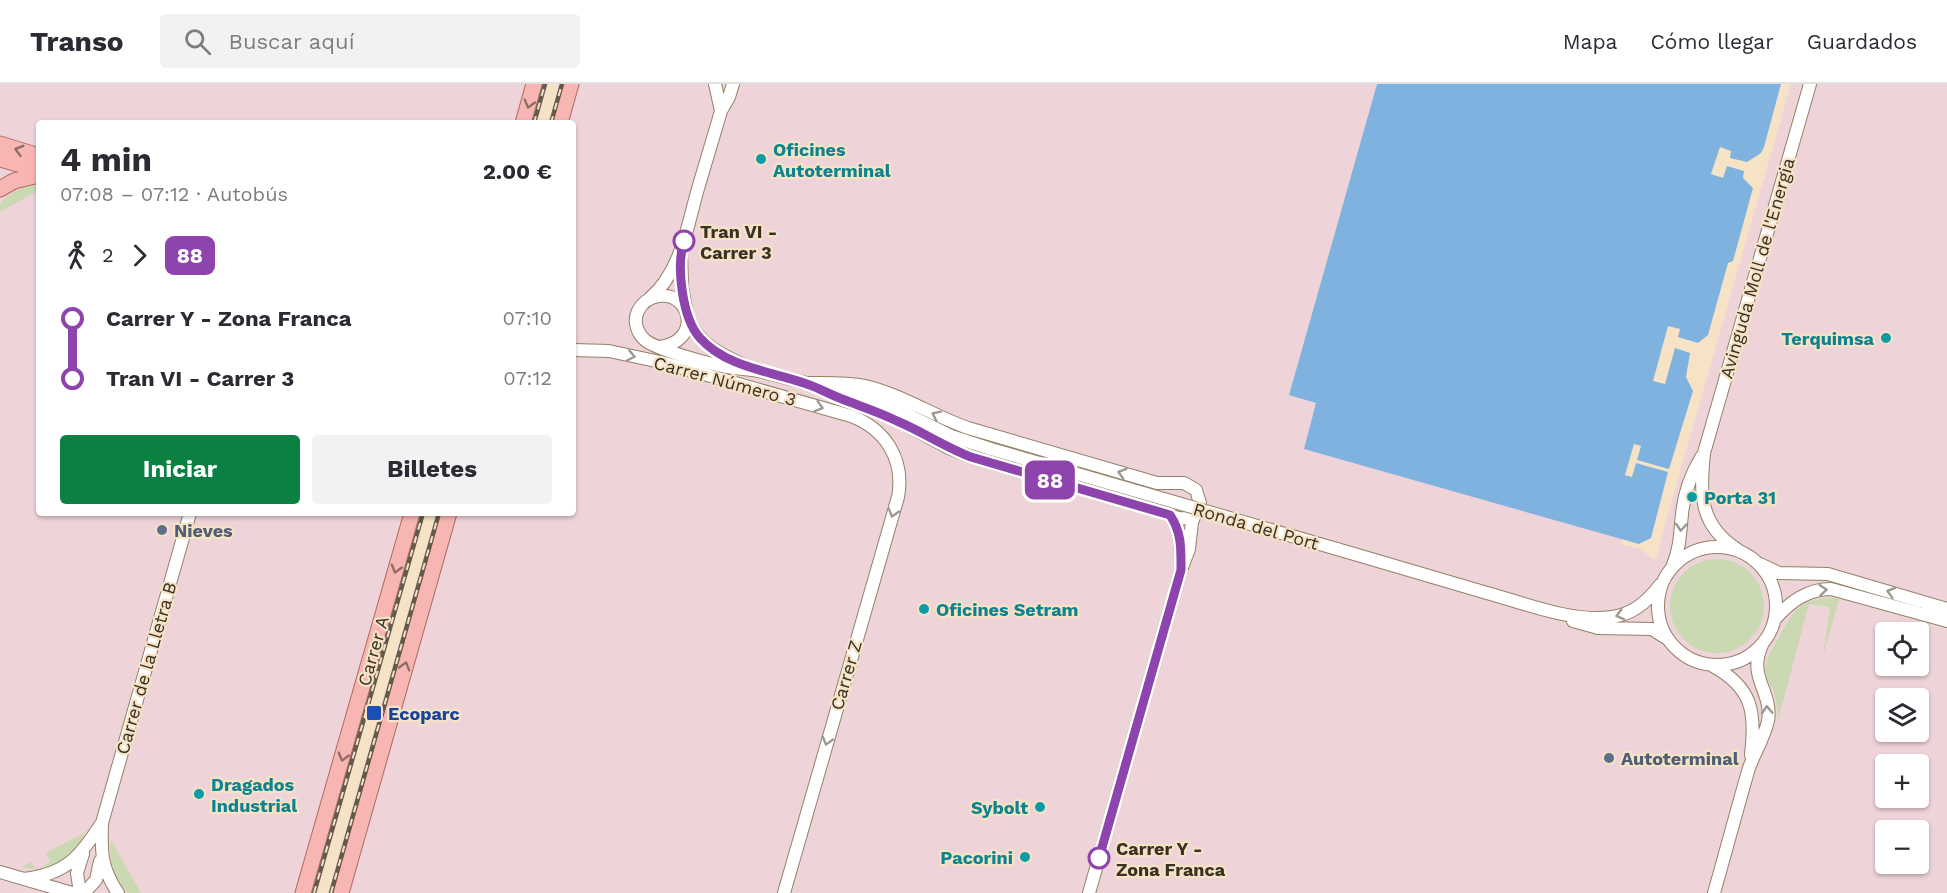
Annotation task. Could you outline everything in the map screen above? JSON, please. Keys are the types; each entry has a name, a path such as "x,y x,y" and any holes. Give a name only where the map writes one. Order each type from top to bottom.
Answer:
{"main road":[{"path":"524,120 534,84"},
{"path":"561,120 571,84"},
{"path":"0,144 36,155"},
{"path":"0,159 36,169"},
{"path":"0,189 14,181 36,176"},
{"name":"Carrer A","path":"303,893 411,516"},
{"name":"Carrer A","path":"341,893 448,516"}],"street":[{"path":"716,84 721,111"},
{"path":"733,84 721,111 681,248 663,283 637,312 636,327 646,341 659,347 726,367 756,371"},
{"name":"Avinguda Moll de l'Energia","path":"1704,453 1810,84"},
{"path":"659,347 670,345 681,339 687,328 682,287 681,248"},
{"path":"646,301 652,297 666,296 677,300 687,314"},
{"name":"Carrer Número 3","path":"687,314 696,333 709,346 756,371"},
{"name":"Carrer Número 3","path":"576,350 609,351 665,363 851,416 872,426 895,456"},
{"name":"Ronda del Port","path":"756,371 882,402 951,436 991,449 1553,612"},
{"path":"804,383 865,386 892,394 968,428 1158,483 1188,484 1196,490 1200,503 1192,522 1189,549 1181,570 1089,893"},
{"path":"804,383 897,420 971,457 1170,515 1176,519 1184,519 1196,512"},
{"path":"1704,453 1701,490 1706,514 1724,541 1758,563 1779,573 1828,574 1947,609"},
{"path":"1668,640 1661,626 1658,606 1680,544 1682,514 1690,478 1704,453"},
{"name":"Carrer Z","path":"784,893 898,497 900,478 895,456"},
{"path":"1179,483 1169,488 1164,498 1165,507 1178,529 1181,540 1181,570"},
{"name":"Carrer de la Lletra B","path":"102,823 189,516"},
{"path":"1553,612 1595,618 1622,615 1644,603 1668,574 1689,554 1712,546 1738,550"},
{"path":"1758,563 1772,584 1776,605 1775,620"},
{"path":"1750,765 1764,736 1768,714 1767,699 1757,673 1757,658 1775,620 1798,598 1816,590 1832,589 1947,621"},
{"path":"1553,612 1590,626 1652,629 1688,658 1711,665 1725,665 1740,660 1755,651 1763,642"},
{"path":"1711,665 1736,682 1748,698 1754,729 1750,765 1714,893"},
{"path":"102,823 101,852 96,880 82,893 77,873 86,848 102,823"},
{"path":"24,879 47,875 65,867 86,848"},
{"path":"101,852 108,877 118,893"},
{"path":"0,872 72,893"}],"shaded area":[{"path":"0,84 548,84 538,120 36,120 36,516 424,516 317,893 0,893"},
{"path":"559,84 1377,84 1289,394 1316,403 1622,539 1621,544 1642,549 1653,560 1657,558 1791,84 1947,84 1947,893 328,893 435,516 576,516 576,120 549,120"}],"green space":[{"path":"36,186 36,192 0,212 0,204 8,196"},
{"path":"1717,559 1735,563 1750,573 1760,588 1764,606 1760,624 1750,639 1735,649 1717,653 1699,649 1684,639 1674,624 1670,606 1674,588 1684,573 1699,563"},
{"path":"1839,599 1823,656 1830,607 1809,604 1778,721 1773,690 1766,675 1769,655 1798,608 1812,601"},
{"path":"85,832 81,841 68,856 51,865 39,868 50,862 46,853"},
{"path":"111,840 141,893 128,893 119,881 113,869"},
{"path":"31,862 35,868 32,868 22,867"}],"water":[{"path":"1377,84 1781,84 1761,153 1747,162 1730,158 1731,151 1720,147 1711,174 1723,178 1727,166 1744,171 1743,178 1753,188 1733,261 1728,263 1708,335 1698,343 1678,337 1680,329 1668,326 1653,381 1665,384 1675,348 1690,353 1686,377 1693,391 1669,469 1637,460 1641,446 1634,444 1625,475 1632,477 1636,463 1668,472 1651,538 1639,544 1304,449 1316,403 1289,395"}],"railway":[{"path":"535,120 545,84"},
{"path":"552,120 562,84"},
{"path":"314,893 422,516"},
{"path":"331,893 438,516"}],"bus line":[{"name":"88","path":"684,241 681,248 681,278 687,316 700,339 718,352 756,371 804,383 897,420 971,457 1170,515 1181,540 1181,570 1099,858"}],"place":[{"name":"Oficines Autoterminal","path":"761,159"},
{"name":"Tran VI - Carrer 3","path":"684,241"},
{"name":"Terquimsa","path":"1886,338"},
{"name":"Porta 31","path":"1692,497"},
{"name":"Nieves","path":"162,530"},
{"name":"Oficines Setram","path":"924,609"},
{"name":"Ecoparc","path":"374,713"},
{"name":"Autoterminal","path":"1609,758"},
{"name":"Dragados Industrial","path":"199,794"},
{"name":"Sybolt","path":"1040,807"},
{"name":"Pacorini","path":"1025,857"},
{"name":"Carrer Y - Zona Franca","path":"1099,858"}]}
